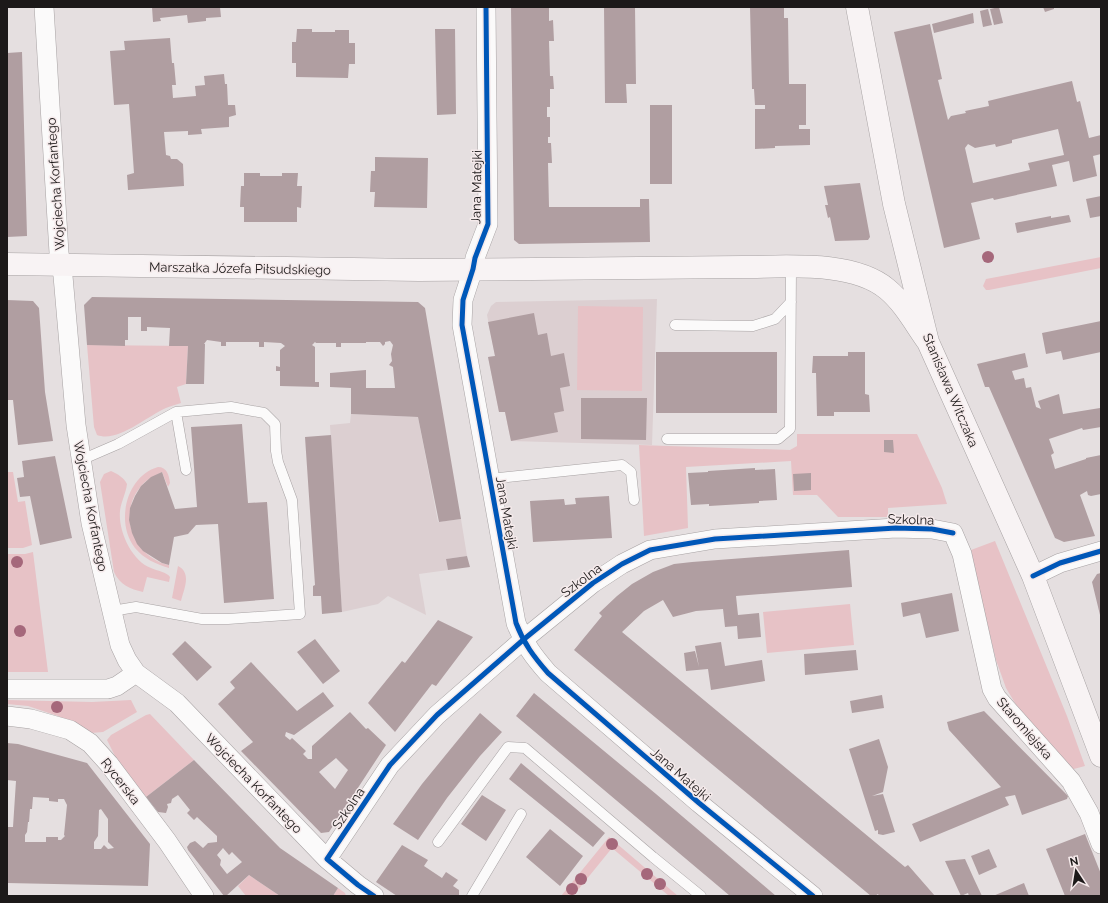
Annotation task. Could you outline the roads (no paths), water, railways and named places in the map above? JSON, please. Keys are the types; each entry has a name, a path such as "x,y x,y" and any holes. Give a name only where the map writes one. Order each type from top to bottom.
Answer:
{"main road":[{"name":"Stanisława Witczaka","path":"857,7 894,204 928,342 1033,576 1101,756"},
{"name":"Marszałka Józefa Piłsudskiego","path":"7,264 350,269 791,267 843,271 862,275 879,283 896,298 928,342"}],"street":[{"name":"Wojciecha Korfantego","path":"44,7 56,210 76,425 91,523 120,645 126,660 136,673 177,703 327,859 358,885 374,896"},
{"name":"Jana Matejki","path":"486,7 488,224 474,258 473,269 463,300 462,325 515,616 523,640 534,657 548,673 699,803 813,896"},
{"name":"Szkolna","path":"327,859 390,765 437,715 523,640 593,583 622,564 650,550 715,538 896,528 932,529 952,533"},
{"name":"Staromiejska","path":"952,533 962,554 992,689 997,698 1071,781 1089,813 1101,844"},
{"path":"1033,576 1060,563 1101,551"},
{"path":"7,689 108,689 117,686 136,673"},
{"name":"Rycerska","path":"7,716 31,719 70,730 90,743 109,764 167,841 197,895"}],"lane":[{"path":"667,439 778,439 790,429 791,267"},
{"path":"675,325 753,326 775,319 791,302"},
{"path":"81,460 118,444 176,412 231,407 264,413 275,424 278,462 292,500 300,614 228,619 202,619 136,607 112,611"},
{"path":"176,412 186,470"},
{"path":"490,479 622,465 631,472 634,500"},
{"path":"438,842 508,747 524,748 701,896"},
{"path":"472,896 521,814"}]}
